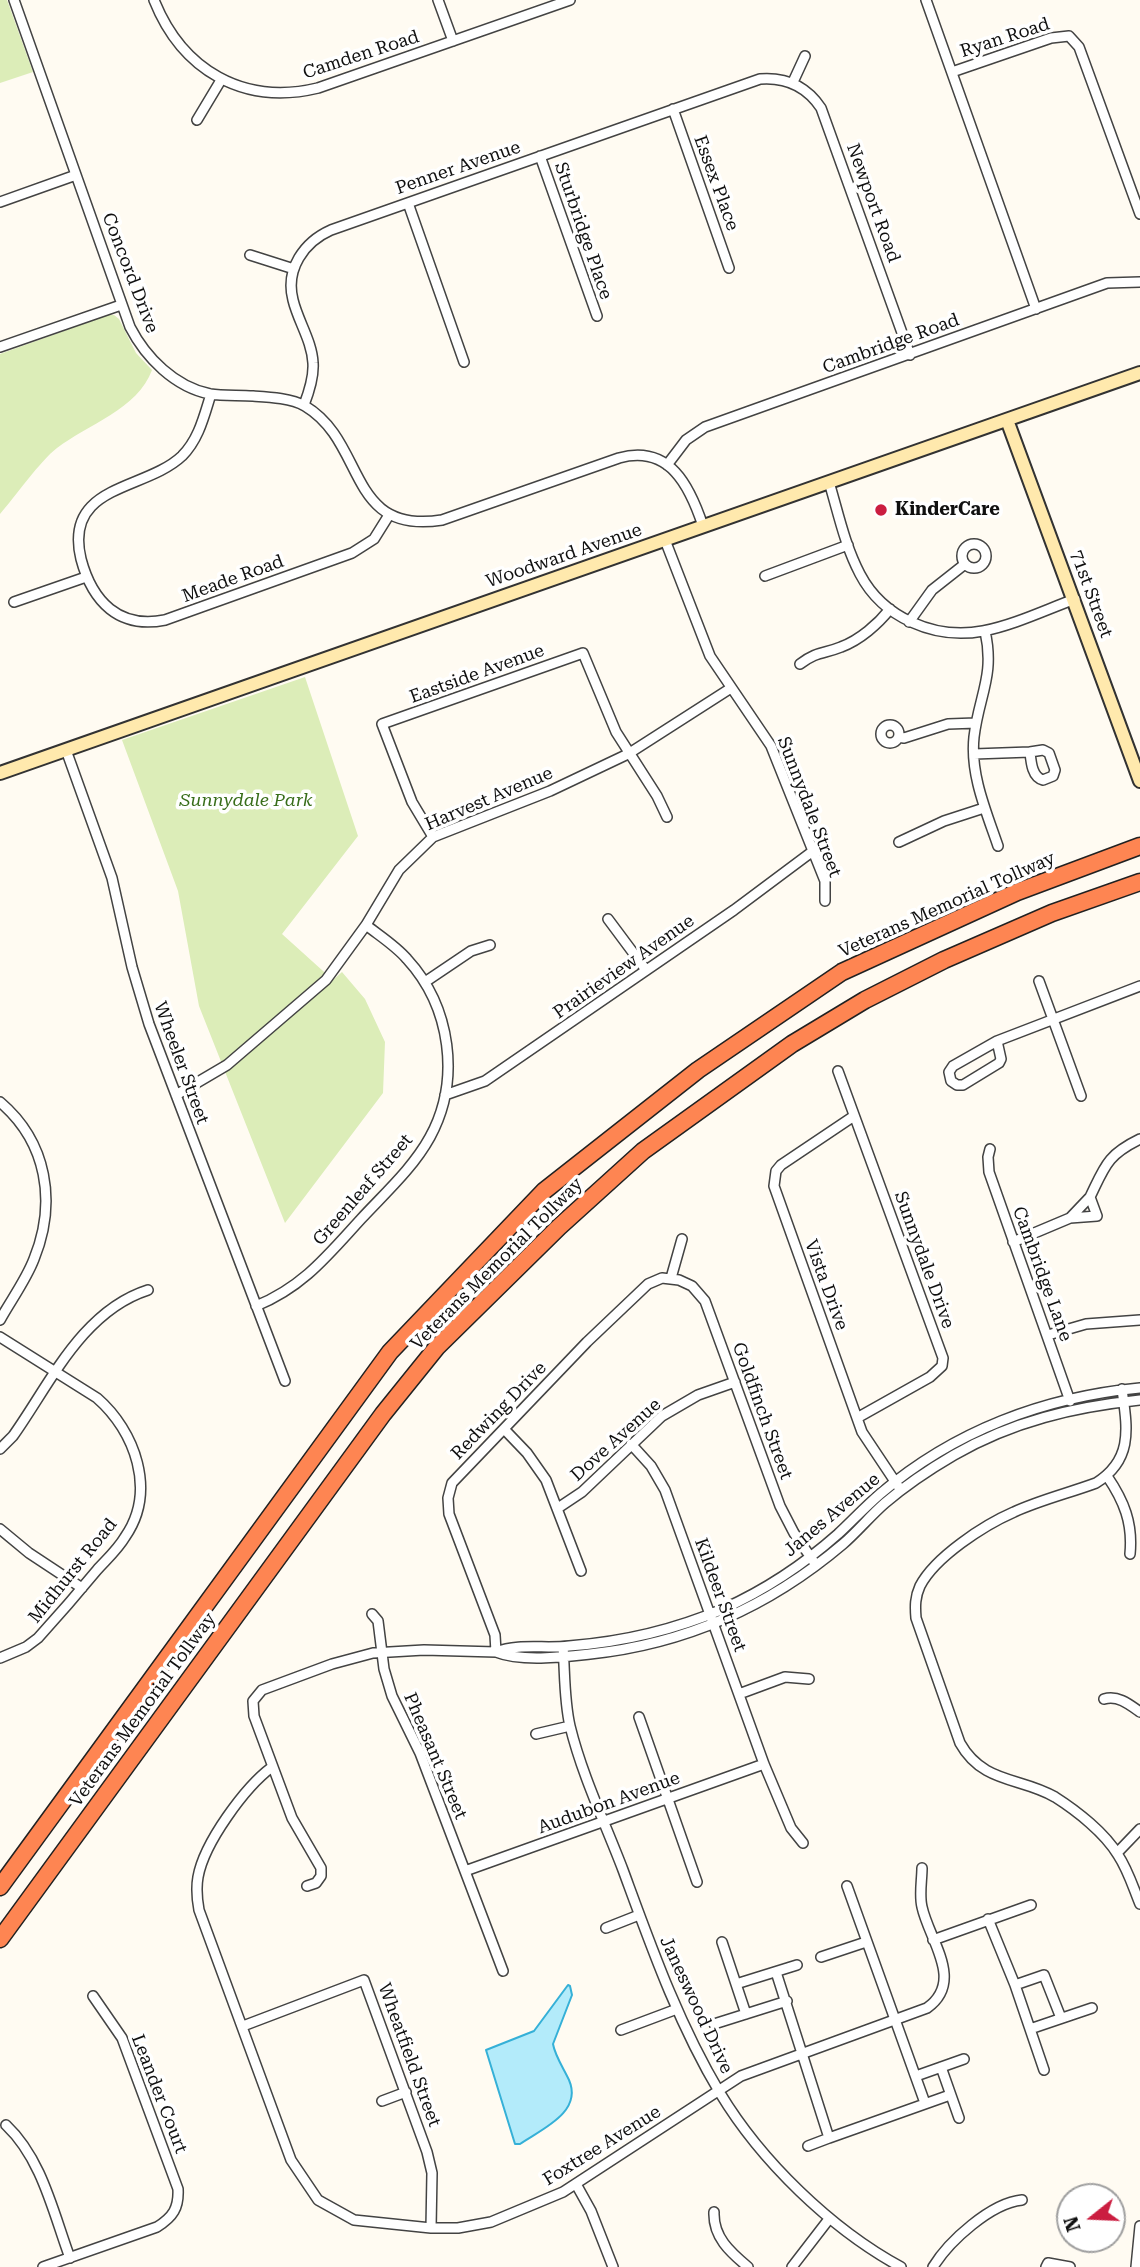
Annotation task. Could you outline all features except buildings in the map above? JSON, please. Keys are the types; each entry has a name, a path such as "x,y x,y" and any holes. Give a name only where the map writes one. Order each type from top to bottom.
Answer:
{"highway":[{"name":"Veterans Memorial Tollway","path":"0,1886 390,1352 544,1191 698,1070 842,972 1017,892 1140,846"},
{"name":"Veterans Memorial Tollway","path":"0,1939 398,1395 437,1347 559,1227 643,1151 792,1044 865,1000 944,960 1052,913 1140,882"}],"main road":[{"name":"Woodward Avenue","path":"0,773 1140,373"},
{"name":"71st Street","path":"1007,420 1140,781"}],"street":[{"name":"Concord Drive","path":"14,0 121,305 134,335 150,358 187,387 211,394 269,397 304,405"},
{"name":"Camden Road","path":"154,0 164,24 177,43 192,59 221,80 261,92 287,93 308,91 570,0"},
{"path":"438,0 453,41"},
{"path":"926,0 1036,309"},
{"name":"Ryan Road","path":"952,72 1051,38 1069,36 1079,47 1140,214"},
{"path":"788,81 805,56"},
{"name":"Penner Avenue","path":"294,269 296,261 310,243 323,234 755,80 767,78 788,81"},
{"path":"197,120 221,80"},
{"name":"Newport Road","path":"788,81 816,102 825,115 910,355"},
{"name":"Essex Place","path":"673,109 730,268"},
{"name":"Sturbridge Place","path":"540,156 597,316"},
{"path":"0,202 76,175"},
{"path":"408,203 464,362"},
{"path":"250,255 294,269 293,300 313,363 304,405 337,436 361,486 389,514 420,522 443,520 625,456 644,457 667,465 685,482 703,526"},
{"name":"Cambridge Road","path":"667,465 686,440 705,428 1107,283 1140,282"},
{"path":"0,347 121,305"},
{"path":"13,603 86,577 78,542 86,515 93,504 113,489 158,472 183,454 202,424 211,394"},
{"path":"829,482 848,545 865,583 890,610 909,622 936,631 957,634 985,631 1075,599"},
{"name":"Meade Road","path":"86,577 100,600 119,616 156,622 352,553 374,539 389,514"},
{"name":"Sunnydale Street","path":"665,540 705,645 771,746 825,881 825,901"},
{"path":"765,576 848,545"},
{"path":"909,622 932,590 965,564"},
{"path":"800,663 813,654 848,644 883,619 890,610"},
{"path":"985,631 988,645 987,682 976,723 974,754 977,780 998,846"},
{"name":"Eastside Avenue","path":"433,837 412,802 382,724 583,653 628,754"},
{"name":"Harvest Avenue","path":"176,1094 227,1065 308,998 340,965 399,870 433,837 550,791 628,754 731,688"},
{"path":"898,737 904,738 948,724 976,723"},
{"name":"Wheeler Street","path":"66,750 112,878 140,995 285,1381"},
{"path":"974,754 1030,752"},
{"path":"628,754 657,796 667,817"},
{"path":"899,842 944,821 985,808"},
{"name":"Prairieview Avenue","path":"445,1095 485,1081 734,910 813,851"},
{"path":"608,919 646,970"},
{"name":"Greenleaf Street","path":"256,1306 279,1296 304,1279 405,1172 430,1137 445,1095 448,1058 439,1008 425,982 406,957 366,925"},
{"path":"425,982 471,951 490,945"},
{"path":"1039,981 1081,1096"},
{"path":"997,1041 1001,1059 999,1063 963,1084 957,1085 951,1081 949,1072 953,1066 997,1041 1140,986"},
{"name":"Sunnydale Drive","path":"838,1071 943,1358 942,1366 930,1377 858,1418"},
{"path":"0,1102 22,1124 34,1144 42,1167 45,1195 42,1229 34,1261 0,1320"},
{"name":"Vista Drive","path":"854,1116 781,1165 776,1171 774,1186 858,1418 868,1442 898,1486"},
{"path":"1070,1219 1090,1197 1111,1157 1140,1139"},
{"name":"Cambridge Lane","path":"990,1149 989,1172 1073,1409"},
{"path":"1013,1242 1070,1219 1097,1216 1090,1197"},
{"path":"671,1278 682,1239"},
{"name":"Goldfinch Street","path":"671,1278 692,1286 705,1301 780,1506 813,1561"},
{"name":"Redwing Drive","path":"496,1652 495,1636 449,1514 452,1483 587,1342 648,1284 654,1280 671,1278"},
{"path":"0,1449 92,1326 118,1306 148,1290"},
{"path":"1048,1335 1086,1324 1140,1320"},
{"name":"Midhurst Road","path":"0,1337 97,1398 116,1417 131,1441 140,1488 137,1507 126,1536 38,1639 0,1658"},
{"name":"Dove Avenue","path":"558,1508 589,1487 652,1423 698,1395 735,1382"},
{"name":"Janes Avenue","path":"272,1767 254,1716 253,1701 262,1690 347,1659 382,1652 496,1652 507,1656 634,1648 675,1637 711,1619 762,1602 813,1561 844,1543 924,1461 962,1438 1016,1414 1069,1398 1140,1388"},
{"path":"1122,1390 1127,1432 1125,1447 1107,1476 1096,1483 1014,1512 973,1536 928,1575 922,1583 915,1604 916,1618 960,1743 968,1756 987,1772 1055,1797 1080,1816 1117,1853 1140,1904"},
{"name":"Janes Avenue","path":"898,1486 991,1435 1026,1421 1073,1409 1140,1400"},
{"path":"505,1429 536,1465 558,1508 581,1572"},
{"name":"Kildeer Street","path":"632,1444 651,1466 665,1490 764,1764 791,1828 803,1843"},
{"path":"1107,1476 1122,1498 1127,1511 1130,1554"},
{"path":"0,1529 29,1553 82,1588"},
{"name":"Pheasant Street","path":"372,1614 378,1621 384,1669 392,1696 420,1753 503,1972"},
{"name":"Janeswood Drive","path":"564,1652 570,1726 639,1915 677,2009 719,2091 742,2126 789,2181 830,2219 901,2267"},
{"path":"739,1694 785,1677 809,1679"},
{"path":"1104,1699 1118,1699 1140,1712"},
{"path":"639,1717 697,1882"},
{"path":"536,1734 570,1726"},
{"name":"Audubon Avenue","path":"465,1871 764,1764"},
{"path":"272,1767 292,1818 321,1868 321,1877 316,1883 307,1886"},
{"name":"Foxtree Avenue","path":"272,1767 246,1790 210,1845 198,1875 199,1910 291,2160 318,2200 354,2220 431,2228 458,2228 491,2222 576,2184 741,2076 927,2008 943,1992 945,1975 921,1905 922,1868"},
{"path":"1117,1853 1140,1829"},
{"path":"847,1886 925,2103"},
{"path":"933,1940 1031,1905"},
{"path":"606,1927 639,1915"},
{"path":"988,1919 1044,2070"},
{"path":"722,1942 746,2014"},
{"path":"821,1957 866,1942"},
{"path":"736,1984 797,1965"},
{"path":"776,1972 829,2138"},
{"path":"1014,1985 1044,1975 1061,2018"},
{"name":"Wheatfield Street","path":"243,2026 364,1980 430,2162 431,2228"},
{"name":"Leander Court","path":"70,2258 157,2227 177,2209 178,2189 122,2038 93,1996"},
{"path":"714,2024 787,2001"},
{"path":"1030,2029 1092,2008"},
{"path":"621,2030 677,2009"},
{"path":"916,2076 964,2059"},
{"path":"941,2067 959,2118"},
{"path":"382,2101 406,2092"},
{"path":"808,2146 950,2095"},
{"path":"6,2125 20,2138 32,2156 70,2258 43,2267"},
{"path":"576,2184 591,2211 613,2267"},
{"path":"933,2267 949,2245 965,2231 1000,2207 1012,2201 1023,2200"},
{"path":"714,2212 713,2223 721,2241 748,2267"},
{"path":"792,2267 830,2219"},
{"path":"1136,2267 1140,2226"},
{"path":"1047,2265 1070,2267"}],"green space":[{"path":"0,0 7,0 33,72 0,83"},
{"path":"108,315 119,319 136,353 152,370 145,384 124,406 50,454 0,514 0,354"},
{"name":"Sunnydale Park","path":"305,677 358,836 282,934 333,980 342,972 365,999 385,1042 383,1093 285,1223 199,1006 178,891 122,740"}],"water":[{"path":"568,1985 572,1995 553,2044 569,2080 572,2091 570,2101 549,2126 520,2144 515,2144 486,2050 534,2031"}],"place":[{"name":"KinderCare","path":"881,510"}]}
